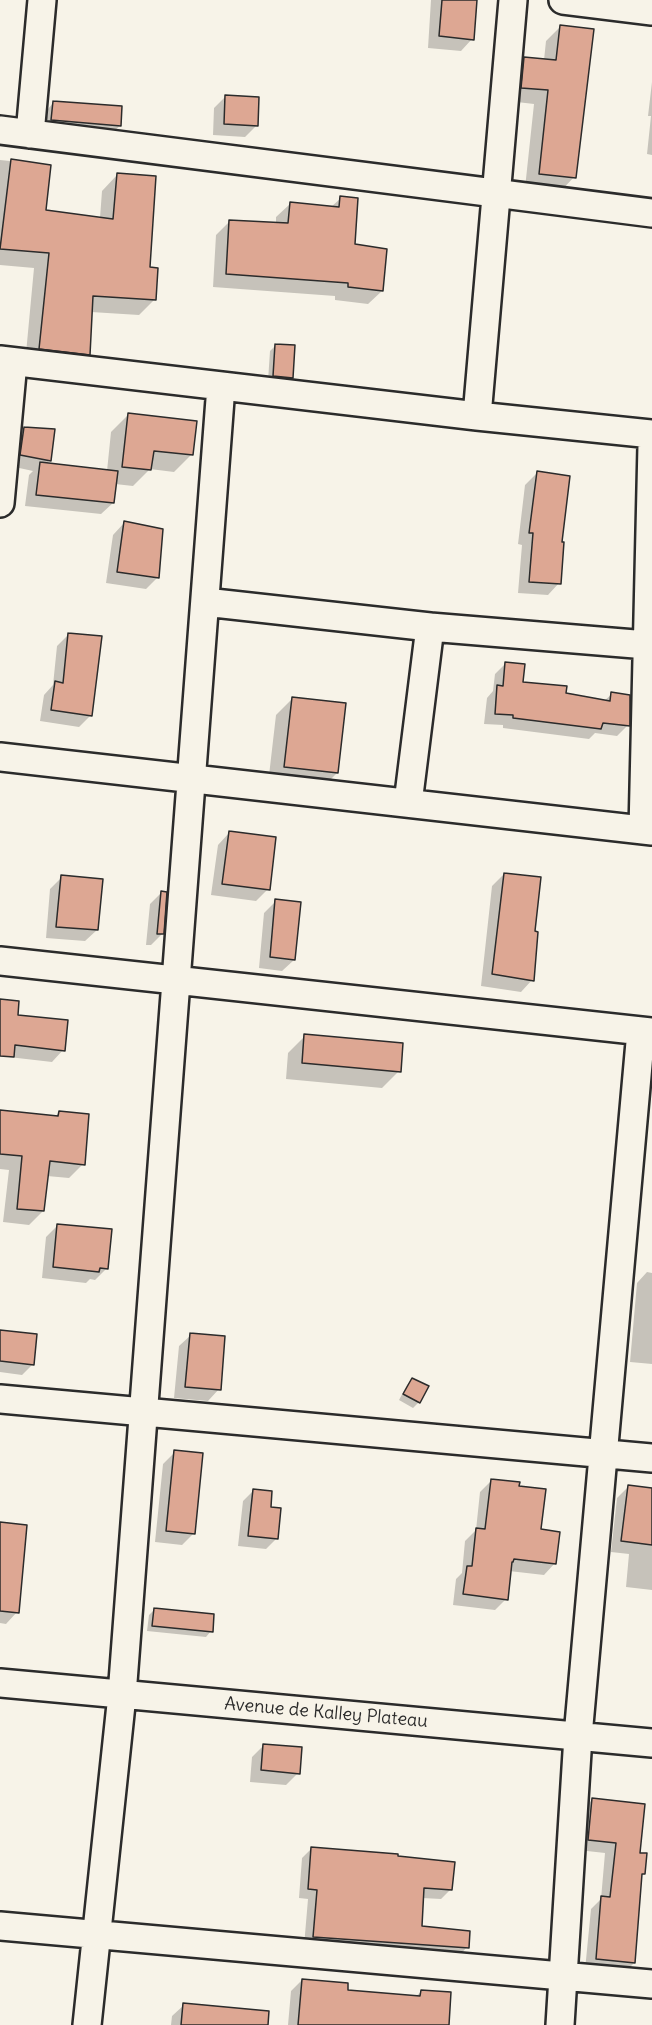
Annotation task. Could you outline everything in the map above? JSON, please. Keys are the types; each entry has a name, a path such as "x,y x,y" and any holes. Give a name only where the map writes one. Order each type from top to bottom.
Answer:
{"street":[{"path":"30,134 42,0"},
{"path":"477,416 513,0"},
{"path":"563,0 652,11"},
{"path":"0,130 652,213"},
{"path":"0,503 6,361 652,434"},
{"path":"87,2025 122,1695 221,386"},
{"path":"0,757 648,830 647,645 652,445"},
{"path":"205,603 430,627 647,645"},
{"path":"408,802 430,627"},
{"path":"0,961 647,1032 603,1454 578,1736 560,2025"},
{"path":"0,1399 652,1458"},
{"name":"Avenue de Kalley Plateau","path":"0,1683 652,1743"},
{"path":"0,1926 652,1984"}],"building":[{"path":"442,0 477,0 474,40 439,36"},
{"path":"560,25 594,29 576,178 539,174 548,90 521,88 524,57 556,60"},
{"path":"225,95 259,97 258,126 224,124"},
{"path":"53,101 122,106 121,126 51,120"},
{"path":"11,159 51,165 46,210 113,219 117,173 156,176 150,267 158,268 156,300 93,296 90,355 39,349 49,253 0,249"},
{"path":"340,196 358,198 355,244 387,249 383,291 348,287 348,283 226,274 229,220 288,223 290,202 339,207"},
{"path":"275,344 295,345 293,378 273,376"},
{"path":"128,413 197,421 193,455 154,451 151,470 122,467"},
{"path":"24,427 55,429 51,461 20,455"},
{"path":"40,462 118,471 114,503 36,495"},
{"path":"537,471 570,476 562,542 564,542 561,584 529,582 533,533 529,533"},
{"path":"124,521 163,529 159,578 117,572"},
{"path":"68,633 102,636 92,716 51,710 55,681 63,683"},
{"path":"505,662 525,664 523,682 567,686 566,693 610,701 611,692 630,695 630,726 603,723 601,729 495,714 497,685 503,686"},
{"path":"292,697 346,703 338,773 284,767"},
{"path":"229,831 276,837 270,890 222,884"},
{"path":"504,873 541,877 535,931 538,932 534,981 492,974"},
{"path":"61,875 103,879 98,930 56,927"},
{"path":"161,891 167,892 164,934 157,934"},
{"path":"275,899 301,902 295,960 270,957"},
{"path":"0,999 19,1001 18,1015 68,1020 65,1051 15,1045 14,1057 0,1056"},
{"path":"304,1034 403,1043 401,1072 302,1063"},
{"path":"0,1110 58,1116 59,1111 89,1114 85,1165 50,1161 44,1211 17,1209 22,1156 0,1154"},
{"path":"57,1224 112,1229 108,1269 100,1268 99,1272 53,1267"},
{"path":"0,1330 37,1334 34,1365 0,1361"},
{"path":"190,1333 225,1336 221,1390 185,1387"},
{"path":"412,1378 429,1386 420,1403 403,1394"},
{"path":"174,1450 203,1453 195,1534 166,1531"},
{"path":"491,1479 520,1482 519,1486 546,1489 541,1529 560,1532 556,1564 514,1559 508,1600 463,1594 467,1566 472,1566 476,1528 485,1529"},
{"path":"628,1485 652,1488 652,1545 621,1541"},
{"path":"253,1489 272,1491 271,1507 281,1508 278,1539 248,1536"},
{"path":"0,1522 27,1525 19,1613 0,1611"},
{"path":"154,1608 214,1614 213,1632 152,1626"},
{"path":"263,1744 302,1747 300,1774 261,1770"},
{"path":"592,1798 645,1804 640,1853 647,1853 645,1874 642,1874 635,1963 596,1959 601,1896 610,1897 616,1843 588,1840"},
{"path":"311,1847 398,1854 398,1856 455,1862 452,1890 424,1888 422,1926 470,1931 469,1948 313,1937 317,1890 308,1889"},
{"path":"302,1979 348,1983 348,1990 420,1996 421,1990 451,1992 449,2025 298,2025"},
{"path":"183,2003 269,2011 268,2025 181,2025"}]}
